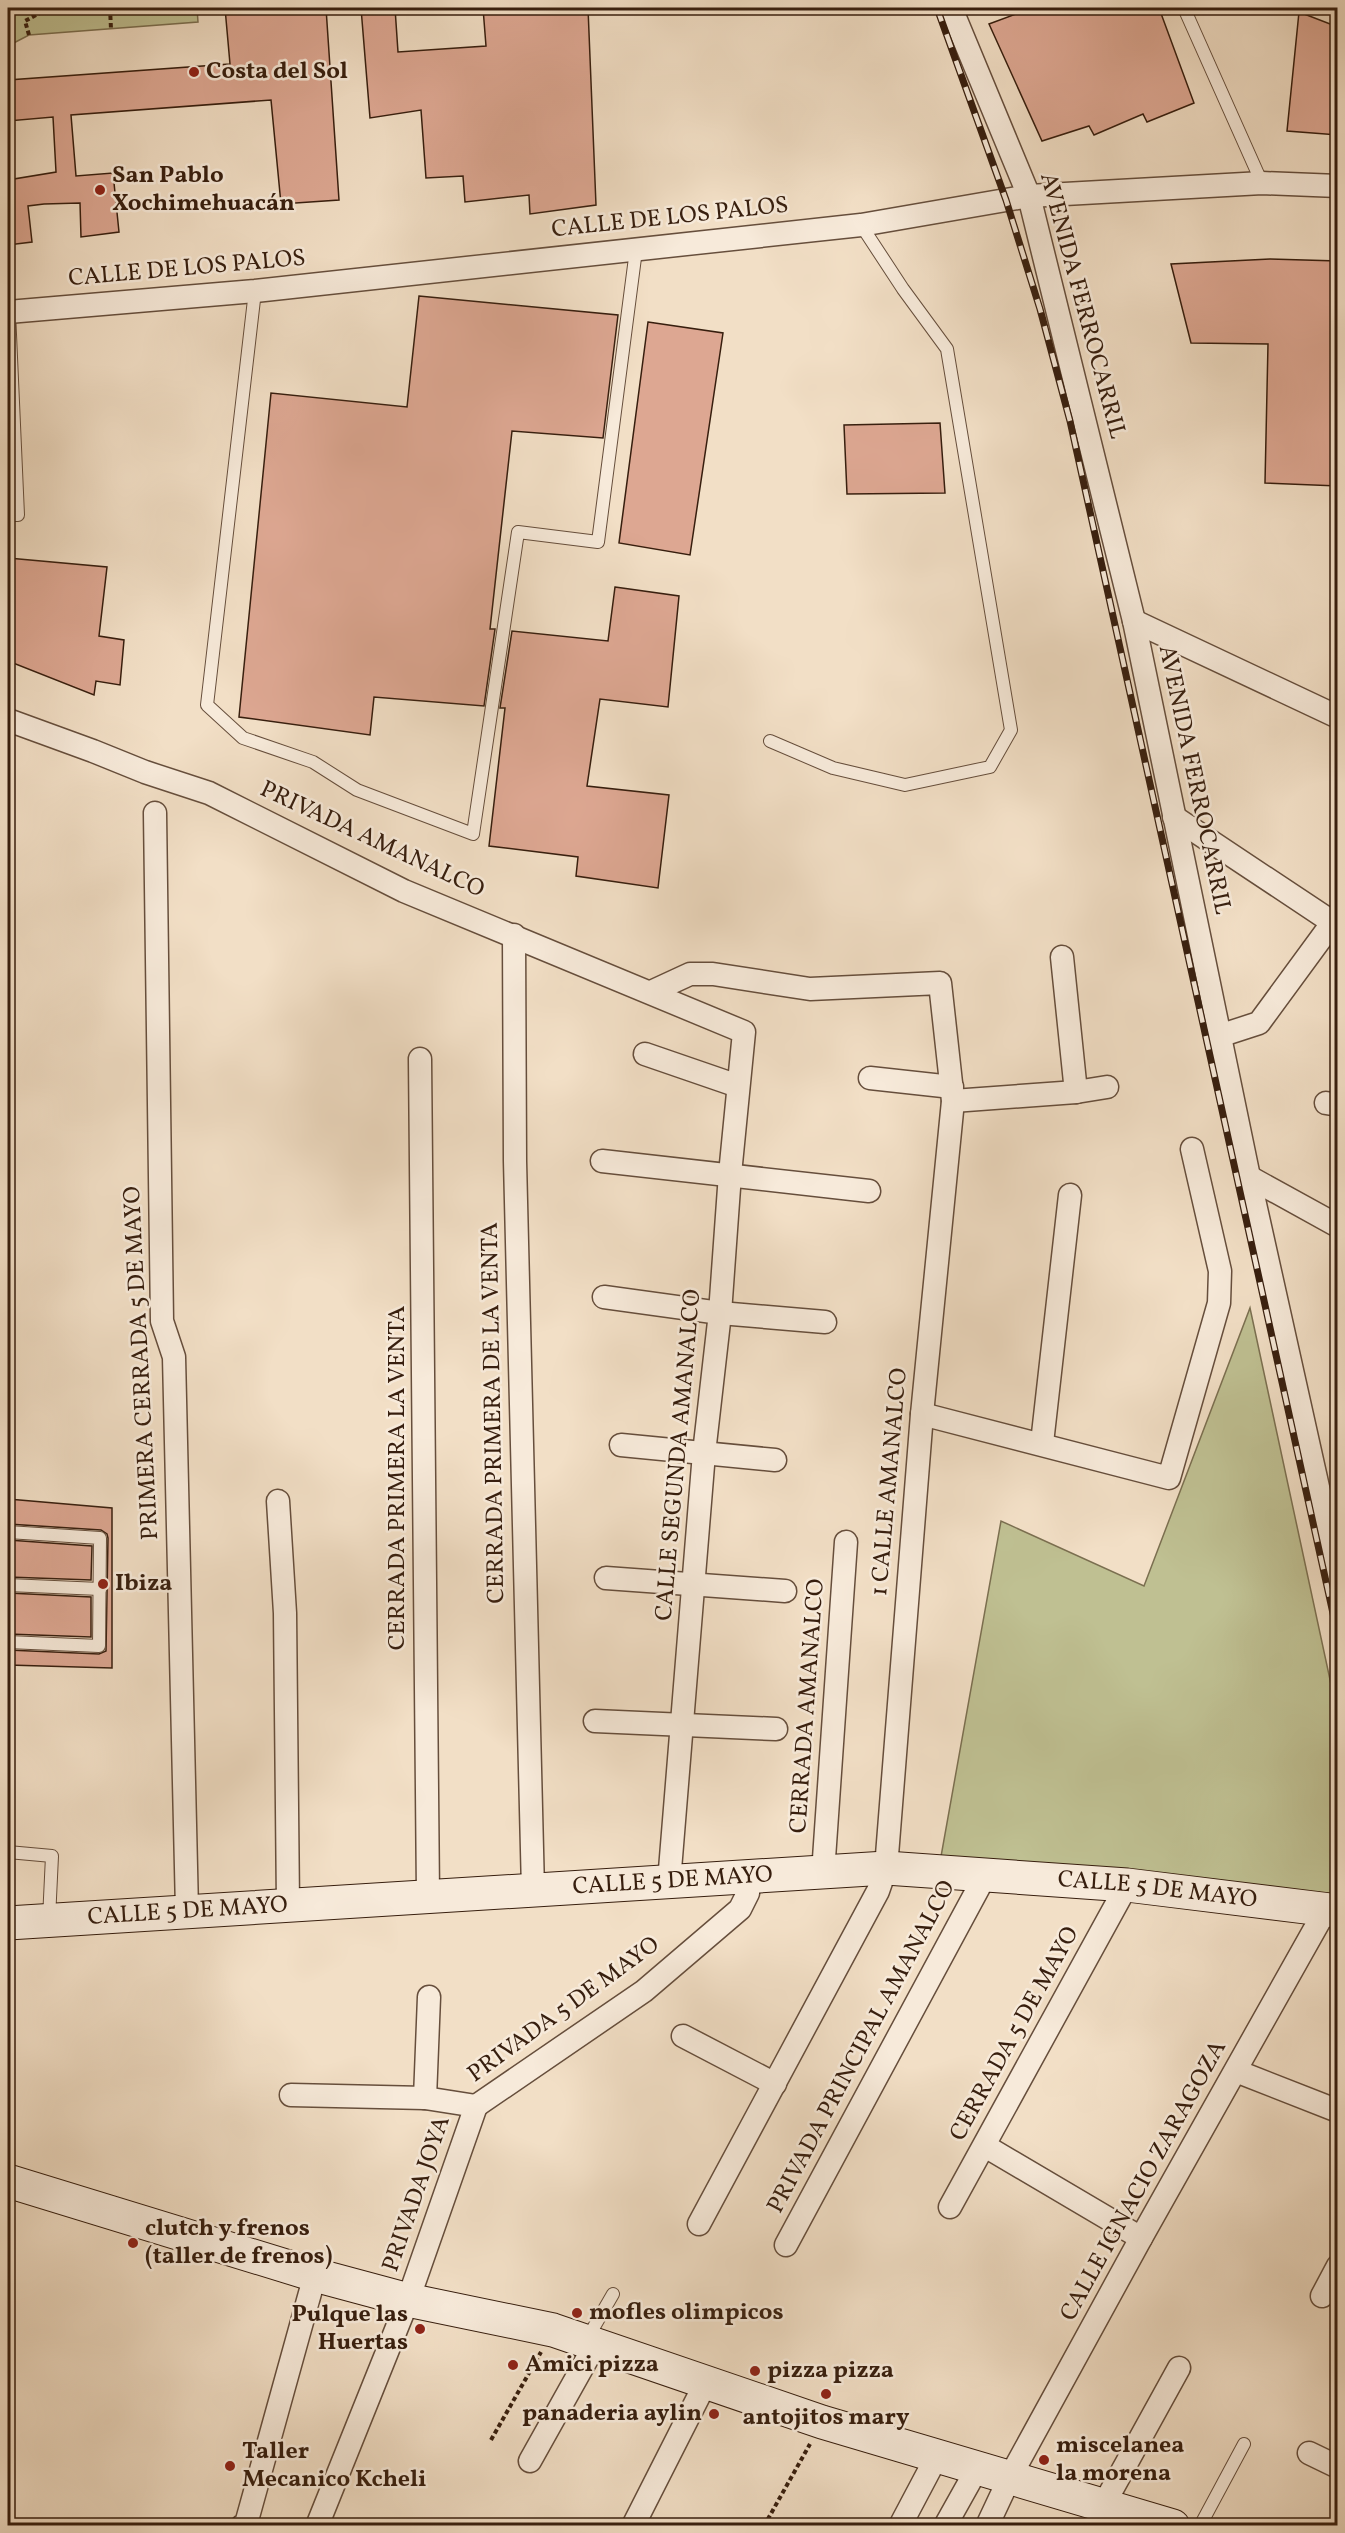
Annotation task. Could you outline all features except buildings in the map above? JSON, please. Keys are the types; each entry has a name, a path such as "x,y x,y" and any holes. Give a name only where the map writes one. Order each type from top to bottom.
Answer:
{"street":[{"name":"AVENIDA FERROCARRIL","path":"951,8 1029,196 1134,621 1249,1177 1335,1537 1338,1577"},
{"name":"CALLE DE LOS PALOS","path":"8,312 255,291 861,225 1029,196 1262,183 1338,186"},
{"path":"1134,621 1338,717"},
{"name":"PRIVADA AMANALCO","path":"8,720 93,750 145,772 209,793 404,891 744,1032"},
{"name":"PRIMERA CERRADA 5 DE MAYO","path":"155,813 162,1321 174,1357 187,1910"},
{"path":"1174,817 1335,924 1259,1023 1219,1036"},
{"name":"CERRADA PRIMERA DE LA VENTA","path":"514,935 515,1161 533,1890"},
{"path":"1062,957 1076,1092"},
{"name":"1 CALLE AMANALCO","path":"651,992 690,974 713,974 810,989 940,983 953,1094 922,1414 886,1868 878,1891 699,2224"},
{"name":"CALLE SEGUNDA AMANALCO","path":"669,1882 704,1452 720,1313 730,1174 744,1032"},
{"path":"645,1054 738,1086"},
{"name":"CERRADA PRIMERA LA VENTA","path":"420,1059 428,1896"},
{"path":"870,1078 953,1094 1076,1092 1107,1087"},
{"path":"922,1414 1042,1443 1169,1478 1219,1303 1220,1272 1192,1149"},
{"path":"602,1161 869,1191"},
{"path":"1249,1177 1338,1226"},
{"path":"1042,1443 1070,1195"},
{"path":"604,1298 720,1313 825,1322"},
{"path":"621,1445 775,1460"},
{"path":"278,1501 285,1594 288,1905"},
{"name":"CERRADA AMANALCO","path":"823,1873 846,1542"},
{"path":"606,1578 785,1591"},
{"path":"595,1721 776,1729"},
{"name":"CALLE 5 DE MAYO","path":"8,1923 886,1868 1127,1885 1331,1911"},
{"name":"PRIVADA PRINCIPAL AMANALCO","path":"786,2245 986,1874"},
{"name":"PRIVADA 5 DE MAYO","path":"476,2106 644,1991 740,1909 748,1893 749,1877"},
{"name":"CERRADA 5 DE MAYO","path":"950,2207 1127,1885"},
{"name":"CALLE IGNACIO ZARAGOZA","path":"987,2526 1011,2477 1141,2238 1331,1911"},
{"path":"425,2098 429,1997"},
{"path":"683,2036 775,2084"},
{"path":"1236,2071 1338,2111"},
{"path":"291,2095 425,2098 476,2106"},
{"name":"PRIVADA JOYA","path":"317,2526 408,2300 476,2106"},
{"path":"985,2146 1141,2238"},
{"path":"8,2181 315,2275 408,2300 553,2330 705,2384 822,2422 1173,2526"},
{"path":"1322,2296 1338,2266"},
{"path":"242,2526 246,2524 315,2275"},
{"path":"530,2461 591,2342"},
{"path":"1104,2504 1179,2368"},
{"path":"633,2526 705,2384"},
{"path":"1309,2453 1338,2467"},
{"path":"900,2526 938,2456"},
{"path":"945,2526 978,2467"}],"lane":[{"path":"1184,8 1262,183"},
{"path":"770,741 832,768 905,785 990,767 1011,730 947,349 903,289 861,225"},
{"path":"255,291 207,705 243,738 313,762 357,790 473,834 518,532 598,542 636,250"},
{"path":"8,312 18,515 8,515"},
{"path":"8,1532 100,1538 99,1646 8,1642"},
{"path":"8,1585 100,1589"},
{"path":"8,1852 52,1856 50,1920"},
{"path":"591,2342 613,2294"},
{"path":"1200,2526 1244,2444"}],"path":[{"path":"29,35 26,21 49,8"},
{"path":"110,8 111,29"},
{"path":"491,2440 553,2330"},
{"path":"764,2526 822,2422"}],"green space":[{"path":"8,8 197,8 198,22 29,35 8,46"},
{"path":"1250,1308 1337,1712 1337,1894 940,1862 1001,1521 1144,1586"}],"railway":[{"path":"937,8 1006,200 1040,309 1070,421 1338,1636"}],"place":[{"name":"Costa del Sol","path":"194,72"},
{"name":"San Pablo Xochimehuacán","path":"100,190"},
{"name":"Ibiza","path":"103,1584"},
{"name":"clutch y frenos (taller de frenos)","path":"133,2243"},
{"name":"mofles olimpicos","path":"577,2313"},
{"name":"Pulque las Huertas","path":"420,2329"},
{"name":"Amici pizza","path":"513,2365"},
{"name":"pizza pizza","path":"755,2371"},
{"name":"antojitos mary","path":"826,2394"},
{"name":"panaderia aylin","path":"714,2414"},
{"name":"miscelanea la morena","path":"1044,2460"},
{"name":"Taller Mecanico Kcheli","path":"230,2466"}]}
